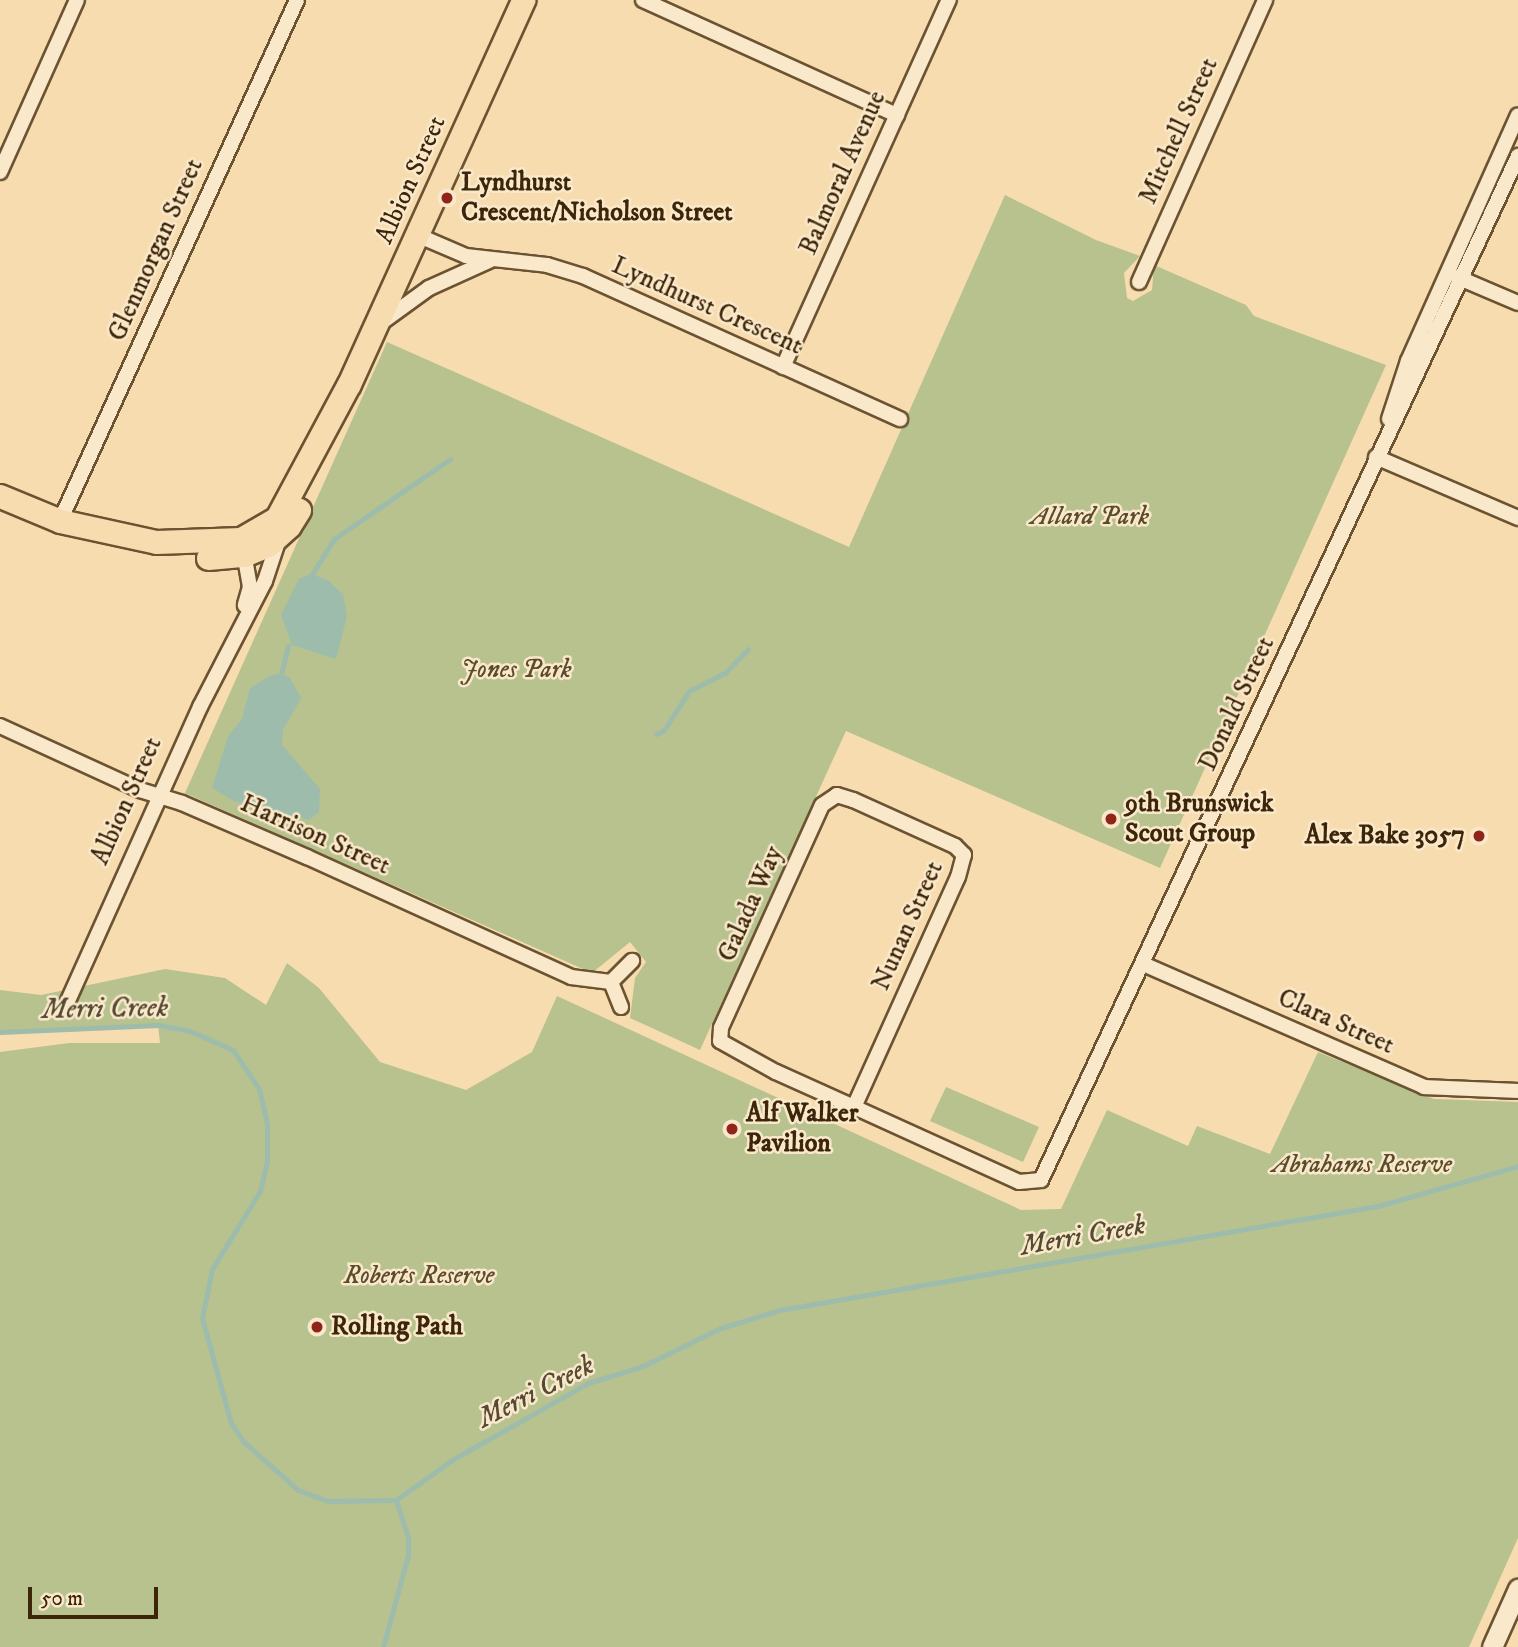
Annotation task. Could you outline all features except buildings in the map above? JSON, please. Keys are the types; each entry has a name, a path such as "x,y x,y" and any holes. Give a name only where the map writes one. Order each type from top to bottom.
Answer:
{"main road":[{"name":"Albion Street","path":"243,547 267,527 285,506 349,384 523,0"},
{"name":"Albion Street","path":"280,536 298,512 317,470 349,384"},
{"path":"0,495 60,521 136,540 243,547 280,536"},
{"path":"1492,1647 1518,1589"}],"street":[{"path":"0,172 77,0"},
{"name":"Glenmorgan Street","path":"60,521 297,0"},
{"path":"643,0 897,115"},
{"name":"Balmoral Avenue","path":"783,367 949,0"},
{"name":"Mitchell Street","path":"1139,282 1265,0"},
{"name":"Donald Street","path":"1376,457 1408,361 1518,116"},
{"name":"Donald Street","path":"854,1107 1023,1183 1035,1183 1050,1169 1376,457 1463,280 1518,156"},
{"name":"Lyndhurst Crescent","path":"417,235 489,261 547,264 575,274 900,418"},
{"name":"Lyndhurst Crescent","path":"374,328 429,288 489,261"},
{"path":"1446,273 1518,303"},
{"path":"1376,457 1518,519"},
{"name":"Albion Street","path":"67,1003 240,624 265,582 280,536"},
{"name":"Albion Street","path":"240,624 250,587 243,547"},
{"name":"Harrison Street","path":"0,726 307,857 571,978 611,982"},
{"name":"Galada Way","path":"837,795 822,805 721,1028 720,1041 854,1107"},
{"name":"Nunan Street","path":"837,795 955,846 964,855 958,877 854,1107"},
{"path":"621,1007 611,982 632,961"},
{"name":"Clara Street","path":"1143,964 1424,1087 1518,1091"}],"green space":[{"path":"1005,195 1096,240 1140,256 1124,273 1127,298 1133,301 1152,290 1154,265 1246,305 1254,316 1386,365 1160,868 846,731 700,1050 630,1018 635,978 646,962 630,942 592,973 185,793 387,342 849,547"},
{"path":"287,963 319,988 380,1062 466,1090 532,1052 557,996 1021,1210 1061,1209 1107,1110 1188,1146 1197,1126 1270,1154 1318,1052 1434,1099 1518,1102 1518,1538 1469,1647 0,1647 0,1052 69,1043 160,1043 158,1025 0,1032 0,990 41,995 165,969 225,978 266,1005"},
{"path":"946,1087 1039,1127 1023,1162 930,1121"}],"shaded area":[{"path":"311,574 328,580 343,595 347,616 336,659 292,645 281,615 299,579"},
{"path":"281,674 290,678 301,698 283,730 282,745 320,789 319,812 309,820 234,801 212,788 228,736 242,719 250,688 271,675"}],"waterway":[{"path":"309,579 334,539 450,459"},
{"path":"281,674 288,646"},
{"path":"656,734 664,730 689,691 725,673 748,649"},
{"name":"Merri Creek","path":"0,1032 159,1025 190,1031 233,1050 259,1089 267,1125 267,1161 260,1191 212,1269 202,1318 231,1423 244,1442 298,1490 329,1501 396,1500 452,1460 588,1383 643,1366 721,1328 780,1310 1378,1206 1518,1166"},
{"path":"383,1647 408,1555 408,1537 396,1500"}],"place":[{"name":"Lyndhurst Crescent/Nicholson Street","path":"447,198"},
{"name":"9th Brunswick Scout Group","path":"1111,819"},
{"name":"Alex Bake 3057","path":"1479,836"},
{"name":"Alf Walker Pavilion","path":"732,1129"},
{"name":"Rolling Path","path":"317,1327"}],"park label":[{"name":"Allard Park","path":"1090,517"},
{"name":"Jones Park","path":"516,670"},
{"name":"Abrahams Reserve","path":"1362,1165"},
{"name":"Roberts Reserve","path":"419,1276"}]}
